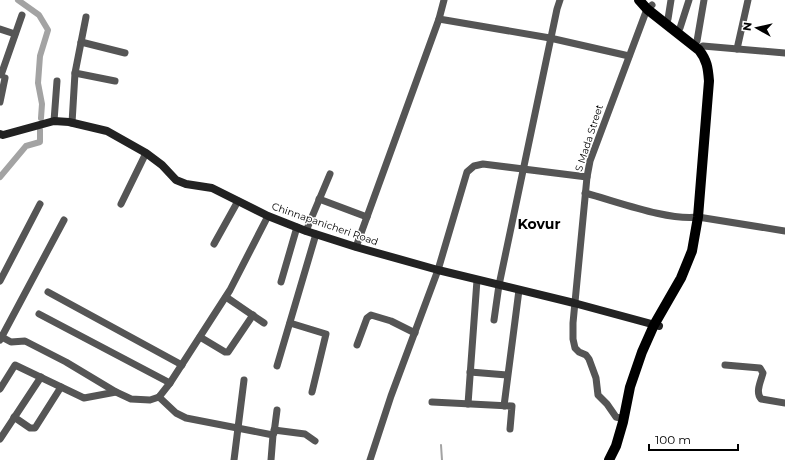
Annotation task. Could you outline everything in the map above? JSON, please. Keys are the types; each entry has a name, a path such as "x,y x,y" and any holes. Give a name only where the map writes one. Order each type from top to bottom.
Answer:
{"main road":[{"path":"609,460 616,446 624,419 630,387 642,352 682,278 692,251 701,217 714,81 712,61 710,56 700,44 668,19 639,0"},
{"path":"648,5 706,58 709,81 701,217"},
{"path":"616,460 620,453 628,423 635,388 657,326"}],"street":[{"path":"356,247 440,19 444,0"},
{"path":"494,320 499,285 522,169 550,38 560,0"},
{"path":"668,19 671,0"},
{"path":"680,28 689,0"},
{"path":"704,0 700,44 785,54"},
{"path":"737,49 748,0"},
{"name":"S Mada Street","path":"624,419 616,417 607,404 600,398 598,395 592,363 586,356 575,348 573,339 574,303 585,193 590,161 629,56 640,31 648,5"},
{"path":"0,102 3,76 15,34 22,16"},
{"path":"72,123 75,73 86,17"},
{"path":"440,19 550,38 629,56"},
{"path":"0,29 15,34"},
{"path":"81,42 124,53"},
{"path":"75,73 115,81"},
{"path":"54,121 57,82"},
{"name":"Chinnapanicheri Road","path":"0,134 54,121 72,123 107,131 146,153 162,165 176,180 186,184 212,188 268,216 306,231 438,270 574,303 657,326"},
{"path":"121,204 146,153"},
{"path":"370,460 391,396 438,270 467,172 474,166 483,164 587,177"},
{"path":"306,231 330,174"},
{"path":"585,193 652,211 690,218 701,217 785,231"},
{"path":"320,199 367,217"},
{"path":"214,244 238,201"},
{"path":"0,281 40,204"},
{"path":"64,220 1,338 11,342 25,341 66,362 116,392 131,399 150,400 159,397 170,383 226,297 268,216"},
{"path":"281,282 297,227"},
{"path":"278,366 316,234"},
{"path":"468,404 477,280"},
{"path":"504,406 519,290"},
{"path":"48,292 182,365"},
{"path":"226,297 264,323"},
{"path":"39,314 170,383"},
{"path":"200,337 226,353 253,315"},
{"path":"357,345 367,318 371,315 391,321 415,333"},
{"path":"290,322 326,334 312,392"},
{"path":"0,389 15,365 84,398 116,392"},
{"path":"725,365 760,368 763,373 758,391 761,399 785,403"},
{"path":"470,372 507,375"},
{"path":"0,439 41,377"},
{"path":"234,460 244,380"},
{"path":"14,417 30,428 35,428 61,387"},
{"path":"159,397 180,416 238,428 305,434 315,441"},
{"path":"432,402 512,406 510,430"},
{"path":"271,460 277,410"}],"waterway":[{"path":"18,0 39,15 48,30 40,56 38,83 42,104 41,118"},
{"path":"0,177 26,146 40,142 40,130"},
{"path":"441,445 442,460"}],"district":[{"name":"Kovur","path":"539,224"}]}
